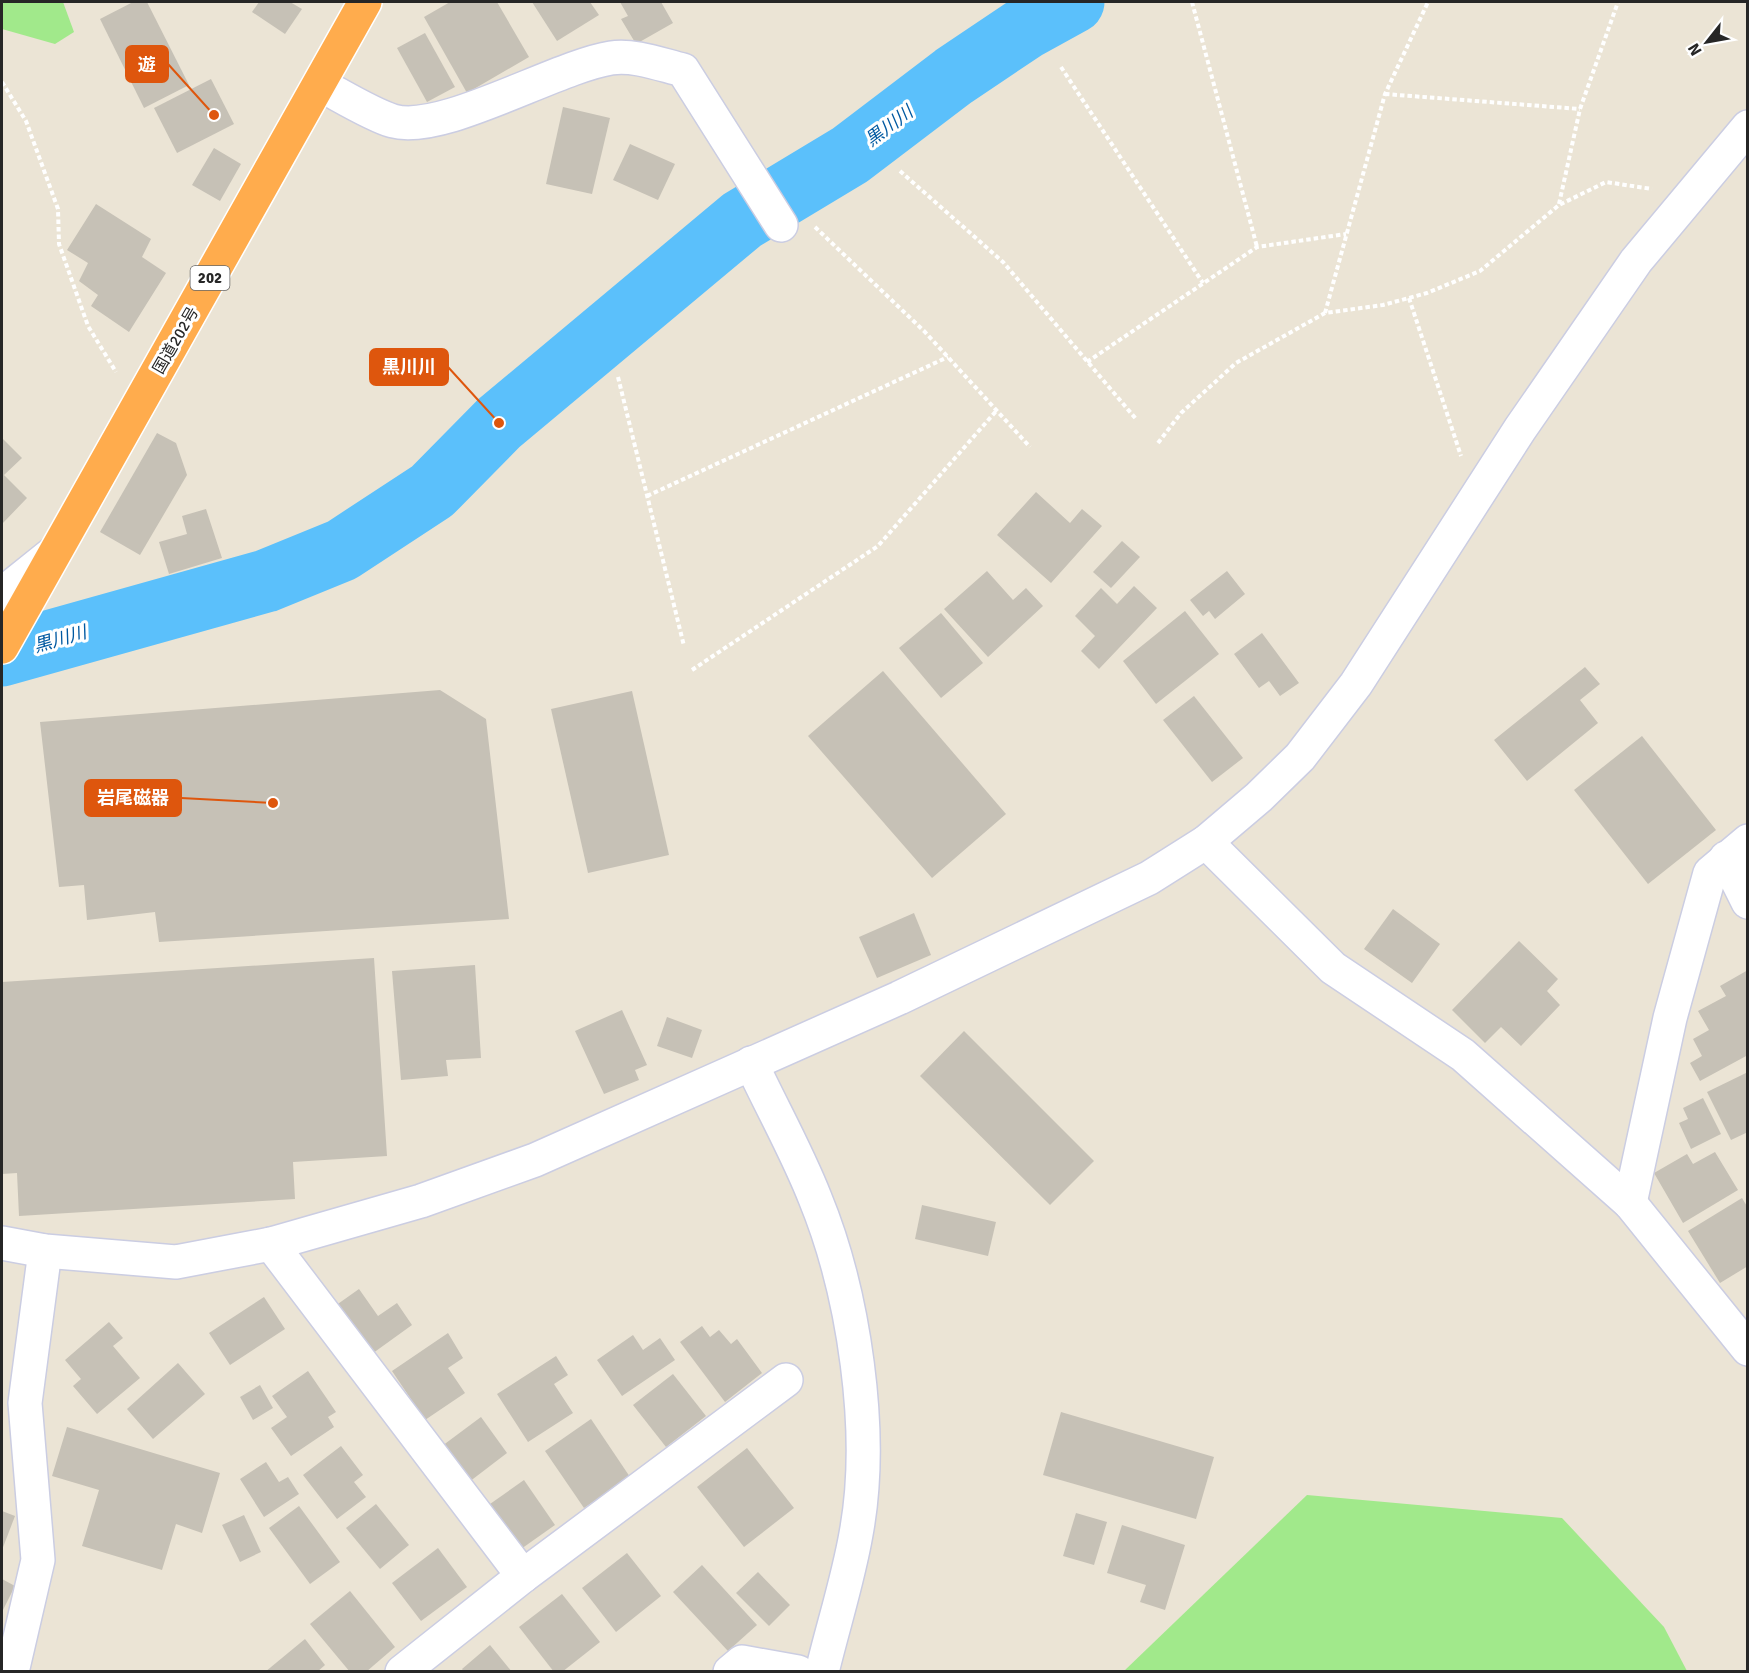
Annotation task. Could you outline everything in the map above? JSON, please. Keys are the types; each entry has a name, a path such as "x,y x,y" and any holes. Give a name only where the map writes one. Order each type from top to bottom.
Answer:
{"highway":[{"name":"国道202号","path":"2,647 52,554 365,2"}],"street":[{"path":"319,84 393,121 416,123 445,118 532,82 613,57 683,70 781,225"},
{"path":"2,1243 45,1251 176,1262 271,1244 422,1201 535,1160 1023,939 1149,878 1206,842 1259,797 1300,757 1356,684 1520,429 1636,261 1746,132"},
{"path":"2,594 52,554"},
{"path":"1206,842 1333,968 1463,1055 1630,1203 1748,1349"},
{"path":"1630,1203 1670,1018 1710,873 1737,850 1748,902"},
{"path":"750,1063 816,1199 847,1300 856,1350 863,1449 856,1533 822,1671"},
{"path":"271,1244 523,1576"},
{"path":"12,1671 38,1560 25,1403 45,1251"},
{"path":"402,1671 523,1576 786,1380"},
{"path":"730,1671 742,1662 798,1671"}],"path":[{"path":"1192,2 1257,247"},
{"path":"1325,314 1385,94 1428,2"},
{"path":"1559,205 1580,109 1618,2"},
{"path":"1061,67 1203,283"},
{"path":"2,82 26,121 58,209 59,244 88,326 137,406"},
{"path":"1385,94 1580,109"},
{"path":"900,171 1003,262 1136,419"},
{"path":"1158,443 1181,412 1236,363 1325,314 1409,298 1480,271 1559,205 1606,182 1655,189"},
{"path":"816,227 948,357 1030,447"},
{"path":"1087,362 1257,247 1347,234"},
{"path":"1409,298 1461,457"},
{"path":"647,496 948,357"},
{"path":"618,376 684,646"},
{"path":"692,670 878,546 997,410"}],"green space":[{"path":"2,2 63,2 74,32 55,44 2,29"},
{"path":"1307,1495 1562,1518 1664,1627 1687,1671 1124,1671"}],"building":[{"path":"133,2 147,2 189,85 144,108 100,19"},
{"path":"259,2 290,2 302,9 285,34 252,12"},
{"path":"450,2 497,2 529,57 467,93 424,17"},
{"path":"532,2 590,2 599,15 557,41"},
{"path":"620,2 661,2 673,23 636,44 621,19 628,16"},
{"path":"425,33 455,87 427,102 397,48"},
{"path":"211,79 234,124 177,153 154,108"},
{"path":"563,107 610,118 592,194 546,184"},
{"path":"630,144 675,164 658,200 613,180"},
{"path":"214,148 241,164 220,201 192,185"},
{"path":"96,204 151,239 142,257 166,273 129,332 91,306 98,295 79,281 88,263 67,250"},
{"path":"157,433 176,443 187,475 140,555 100,532"},
{"path":"2,438 22,458 4,475 27,498 2,524"},
{"path":"1036,492 1070,523 1082,509 1102,526 1051,583 997,535"},
{"path":"206,509 222,558 169,574 159,542 187,534 182,516"},
{"path":"1122,541 1140,557 1111,588 1093,572"},
{"path":"987,571 1013,600 1026,588 1043,606 988,657 944,609"},
{"path":"1227,571 1245,594 1215,619 1209,611 1203,616 1190,600"},
{"path":"1134,586 1157,608 1099,669 1081,651 1095,636 1075,616 1101,588 1117,604"},
{"path":"1185,611 1219,654 1156,704 1123,661"},
{"path":"941,613 983,663 941,698 899,648"},
{"path":"1262,633 1299,683 1280,696 1269,681 1259,688 1234,654"},
{"path":"1585,667 1600,684 1580,700 1598,723 1527,781 1494,740"},
{"path":"883,671 1006,814 932,878 808,736"},
{"path":"440,690 486,719 509,919 159,942 155,912 87,920 84,885 59,887 40,722"},
{"path":"632,691 669,855 588,873 551,709"},
{"path":"1194,696 1243,758 1212,782 1163,720"},
{"path":"1642,736 1716,830 1648,884 1574,790"},
{"path":"1393,909 1440,944 1412,983 1364,949"},
{"path":"914,913 931,955 877,978 859,937"},
{"path":"1519,941 1558,979 1547,991 1560,1005 1521,1046 1501,1027 1485,1043 1452,1010"},
{"path":"374,958 387,1156 293,1162 295,1199 19,1216 17,1173 2,1174 2,982"},
{"path":"475,965 481,1058 446,1060 448,1076 401,1080 392,971"},
{"path":"1748,970 1748,1055 1700,1081 1690,1063 1702,1056 1693,1039 1709,1030 1698,1011 1726,996 1720,986"},
{"path":"622,1010 647,1065 635,1070 639,1080 604,1094 575,1031"},
{"path":"667,1017 702,1030 692,1058 657,1046"},
{"path":"964,1031 1094,1161 1050,1205 920,1076"},
{"path":"1748,1072 1748,1132 1731,1140 1707,1092"},
{"path":"1703,1098 1721,1134 1691,1149 1679,1123 1688,1119 1683,1108"},
{"path":"1715,1152 1738,1190 1683,1223 1654,1173 1687,1154 1693,1164"},
{"path":"1742,1198 1748,1208 1748,1266 1720,1283 1688,1231"},
{"path":"922,1205 996,1222 988,1256 915,1239"},
{"path":"359,1289 378,1316 397,1303 412,1325 369,1356 335,1306"},
{"path":"264,1297 285,1329 230,1365 209,1333"},
{"path":"109,1322 123,1338 113,1346 140,1378 97,1414 73,1386 81,1379 65,1360"},
{"path":"702,1326 710,1337 719,1330 731,1344 737,1339 762,1373 725,1402 680,1342"},
{"path":"448,1333 463,1358 448,1368 465,1393 425,1420 392,1371"},
{"path":"633,1335 643,1350 660,1338 675,1360 622,1396 597,1360"},
{"path":"556,1356 568,1375 554,1384 573,1413 528,1442 497,1394"},
{"path":"178,1363 205,1394 153,1439 127,1409"},
{"path":"308,1371 336,1412 328,1417 334,1427 291,1456 271,1428 287,1417 272,1396"},
{"path":"673,1374 706,1416 666,1447 633,1405"},
{"path":"260,1385 273,1408 253,1420 240,1397"},
{"path":"1061,1412 1214,1457 1196,1519 1043,1475"},
{"path":"481,1417 507,1453 469,1482 442,1446"},
{"path":"591,1419 630,1477 584,1508 545,1451"},
{"path":"67,1427 220,1473 202,1533 176,1524 162,1570 82,1546 99,1490 52,1476"},
{"path":"341,1446 363,1475 354,1482 366,1497 337,1519 303,1475"},
{"path":"747,1448 794,1508 744,1547 697,1487"},
{"path":"266,1462 279,1482 288,1477 299,1494 264,1517 240,1479"},
{"path":"524,1480 555,1525 521,1549 490,1504"},
{"path":"376,1504 409,1545 380,1569 346,1528"},
{"path":"299,1506 340,1562 310,1584 269,1528"},
{"path":"2,1511 15,1516 2,1550"},
{"path":"1076,1513 1107,1522 1094,1565 1063,1556"},
{"path":"244,1515 261,1552 240,1562 222,1525"},
{"path":"1122,1525 1185,1545 1165,1610 1140,1602 1146,1585 1107,1573"},
{"path":"438,1548 467,1587 421,1621 392,1583"},
{"path":"627,1553 661,1596 616,1632 582,1588"},
{"path":"702,1565 757,1625 728,1651 673,1592"},
{"path":"758,1572 790,1605 769,1626 736,1593"},
{"path":"2,1579 15,1586 2,1612"},
{"path":"350,1591 395,1647 366,1672 350,1672 310,1624"},
{"path":"562,1594 600,1642 562,1672 554,1672 519,1627"},
{"path":"305,1639 325,1665 317,1672 265,1672"},
{"path":"490,1645 512,1672 464,1672 462,1669"}],"waterway":[{"name":"黒川川","path":"2,655 266,581 342,550 432,491 499,423 742,220 850,155 954,76 1024,29 1073,2"}],"place":[{"name":"遊","path":"214,115"},
{"name":"黒川川","path":"499,423"},
{"name":"岩尾磁器","path":"273,803"}]}
